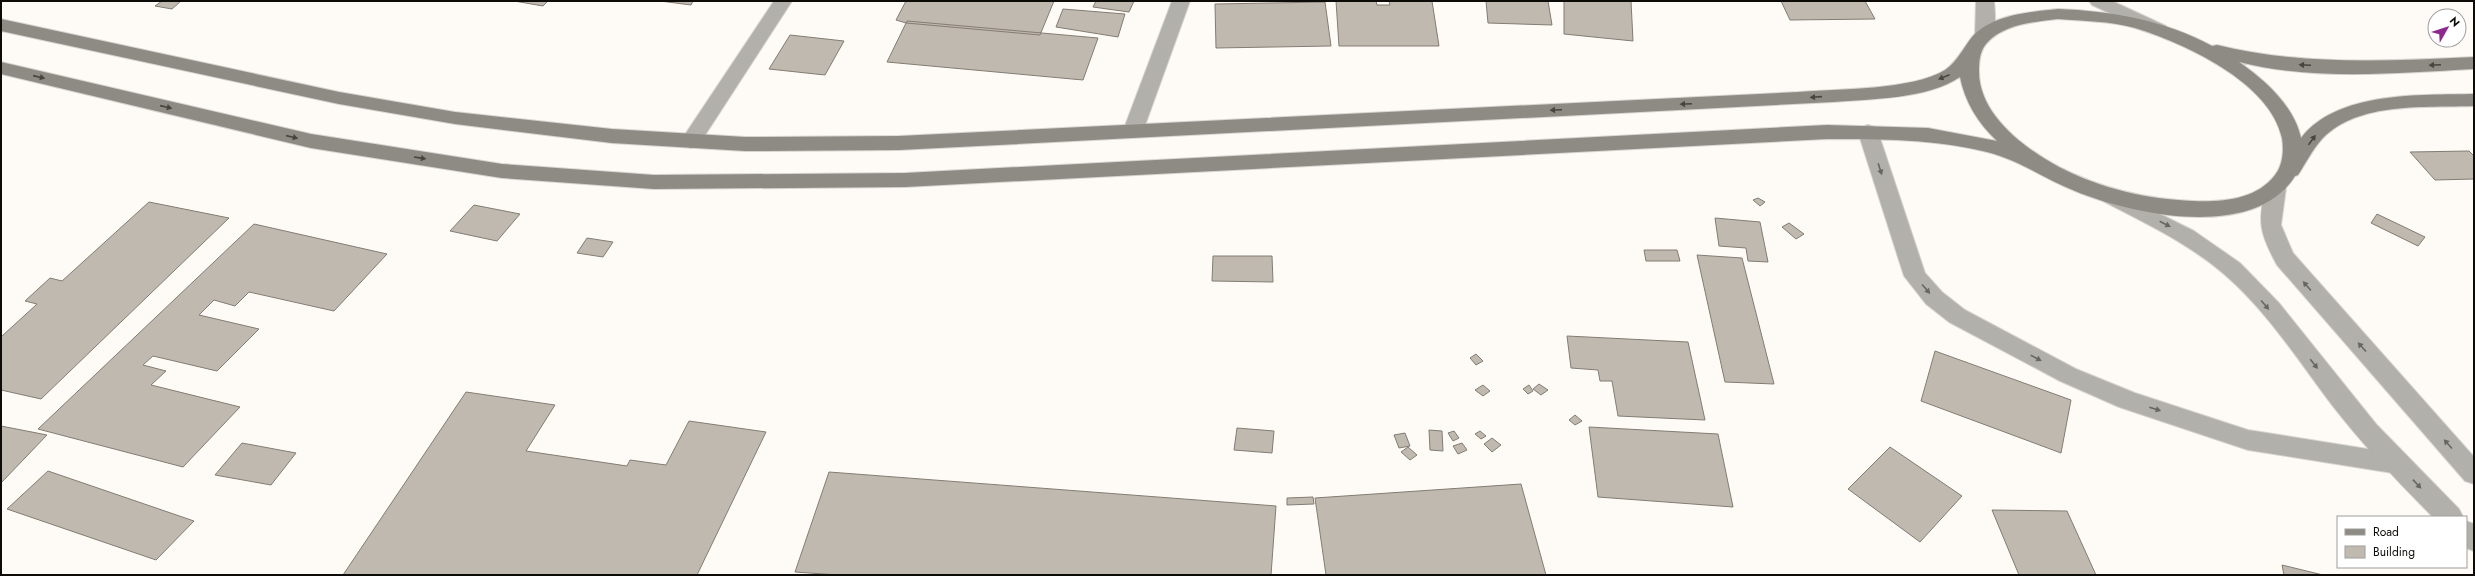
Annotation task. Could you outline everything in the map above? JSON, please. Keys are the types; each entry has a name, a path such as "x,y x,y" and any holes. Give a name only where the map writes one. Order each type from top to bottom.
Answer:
{"main road":[{"path":"1,25 339,98 455,118 612,136 745,144 899,143 1858,93 1930,83 1952,74 1978,44 2015,20 2058,14 2108,18 2162,32 2191,43 2260,61 2300,65 2388,66 2474,63"},
{"path":"2191,43 2230,65 2262,90 2284,118 2294,146 2282,180"},
{"path":"1978,44 1968,76 1977,104 2000,134 2036,162"},
{"path":"1,68 311,141 502,171 654,182 905,180 1827,132 1868,132 1949,137 1988,145 2036,162 2069,179 2105,194 2156,206 2205,209 2247,203 2282,180 2319,131 2336,120 2359,111 2379,106 2410,102 2474,100"}],"street":[{"path":"691,141 783,1"},
{"path":"1133,131 1181,1"},
{"path":"1978,44 1986,18 1985,1"},
{"path":"2098,1 2162,32"},
{"path":"1868,132 1915,276 1934,298 1957,316 2068,375 2127,400 2248,440 2399,464"},
{"path":"2282,180 2268,218 2272,238 2285,259 2474,474"},
{"path":"2105,194 2172,228 2212,253 2244,280 2291,333 2357,419 2449,516"}],"building":[{"path":"162,1 181,1 172,9 155,6"},
{"path":"514,1 548,1 543,6"},
{"path":"660,1 693,1 691,5"},
{"path":"906,1 1054,1 1040,35 906,23 896,20"},
{"path":"1096,1 1134,1 1129,12 1093,7"},
{"path":"1336,1 1376,1 1377,5 1390,5 1389,1 1432,1 1439,46 1339,46"},
{"path":"1486,1 1548,1 1552,25 1488,23"},
{"path":"1564,1 1631,1 1633,41 1564,34"},
{"path":"1781,1 1865,1 1875,19 1790,20"},
{"path":"1325,2 1331,46 1216,48 1215,4"},
{"path":"1063,9 1125,14 1118,37 1056,27"},
{"path":"907,21 1098,38 1083,80 887,62"},
{"path":"790,35 844,41 825,75 769,69"},
{"path":"2469,151 2474,156 2474,179 2435,180 2410,152"},
{"path":"1758,198 1765,202 1760,206 1753,200"},
{"path":"149,202 229,218 41,399 1,390 1,337 37,304 25,301 50,278 62,281"},
{"path":"474,205 520,214 497,241 450,231"},
{"path":"2377,214 2425,237 2418,246 2371,223"},
{"path":"1715,218 1760,222 1768,262 1748,261 1746,248 1719,246"},
{"path":"1789,223 1804,234 1796,239 1782,227"},
{"path":"254,224 387,254 334,311 249,292 235,306 214,300 199,315 259,329 217,371 153,356 143,365 166,371 151,385 240,407 183,467 38,429"},
{"path":"587,238 613,242 603,257 577,253"},
{"path":"1644,250 1677,250 1680,261 1646,261"},
{"path":"1697,255 1742,258 1774,384 1725,382"},
{"path":"1213,256 1272,256 1273,282 1212,281"},
{"path":"1567,336 1688,342 1705,420 1618,416 1612,381 1600,381 1598,370 1571,368"},
{"path":"1935,351 2071,400 2061,453 1921,401"},
{"path":"1476,354 1483,361 1476,365 1470,358"},
{"path":"1539,384 1548,390 1541,395 1533,389"},
{"path":"1483,385 1490,391 1483,396 1475,390"},
{"path":"1529,385 1533,391 1528,394 1523,389"},
{"path":"466,392 555,405 526,451 627,466 630,460 666,465 689,421 766,432 697,575 343,575"},
{"path":"1575,415 1582,421 1575,425 1569,420"},
{"path":"1,426 47,435 1,483"},
{"path":"1589,427 1718,434 1733,507 1598,497"},
{"path":"1237,428 1274,431 1272,453 1234,450"},
{"path":"1429,430 1442,431 1443,451 1430,450"},
{"path":"1454,431 1459,438 1453,441 1448,433"},
{"path":"1480,431 1486,436 1481,439 1475,434"},
{"path":"1405,433 1410,446 1399,448 1394,435"},
{"path":"1492,438 1501,445 1492,452 1484,444"},
{"path":"242,443 296,453 271,485 215,475"},
{"path":"1462,443 1467,450 1458,454 1453,446"},
{"path":"1408,447 1417,455 1410,460 1401,452"},
{"path":"1890,447 1962,496 1920,542 1848,489"},
{"path":"48,471 194,521 156,560 7,509"},
{"path":"829,472 1276,506 1271,575 838,575 795,572"},
{"path":"1521,484 1546,575 1326,575 1315,498"},
{"path":"1313,497 1314,504 1287,505 1287,498"},
{"path":"1992,510 2067,511 2096,575 2019,575"},
{"path":"2282,565 2323,575 2284,575"}]}
